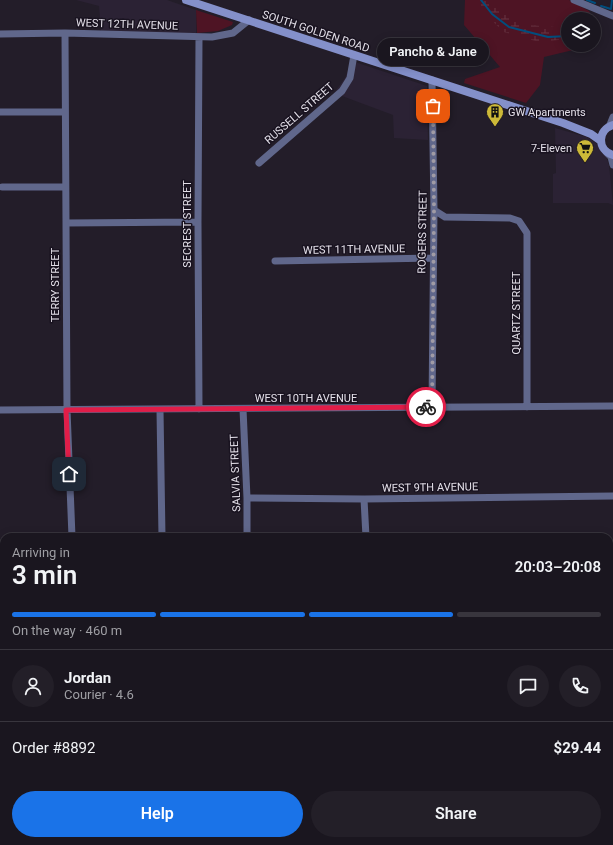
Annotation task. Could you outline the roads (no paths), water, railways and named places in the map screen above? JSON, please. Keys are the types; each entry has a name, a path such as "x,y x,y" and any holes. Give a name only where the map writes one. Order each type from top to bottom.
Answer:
{"main road":[{"name":"SOUTH GOLDEN ROAD","path":"186,0 575,127 591,134 601,141"},
{"name":"SOUTH GOLDEN ROAD","path":"575,127 609,127"},
{"path":"609,127 602,134 601,141 604,150 610,154"}],"street":[{"path":"574,0 613,16"},
{"name":"WEST 12TH AVENUE","path":"0,34 65,33 199,38 212,37 233,32 250,20"},
{"name":"TERRY STREET","path":"65,33 66,410 72,533"},
{"name":"SECREST STREET","path":"199,38 199,409"},
{"name":"RUSSELL STREET","path":"259,163 342,91 350,78 354,55"},
{"name":"ROGERS STREET","path":"432,80 434,210 432,407"},
{"path":"1,112 65,112"},
{"path":"609,127 613,118"},
{"path":"610,154 613,165"},
{"path":"2,187 66,187"},
{"name":"QUARTZ STREET","path":"434,210 445,217 510,218 519,221 527,233 527,407"},
{"path":"66,223 198,222"},
{"name":"WEST 11TH AVENUE","path":"276,261 433,258"},
{"name":"WEST 10TH AVENUE","path":"0,410 613,406"},
{"name":"SALVIA STREET","path":"243,409 247,533"},
{"path":"160,410 162,533"},
{"name":"WEST 9TH AVENUE","path":"247,498 364,499 613,496"},
{"path":"364,499 366,533"}],"waterway":[{"path":"481,0 492,14 509,27 548,37 561,36"},
{"path":"587,0 595,3"},
{"path":"601,6 611,9 612,0"}],"place":[{"name":"Pancho & Jane","path":"433,106"},
{"name":"GW Apartments","path":"495,127"},
{"name":"7-Eleven","path":"585,163"}]}
